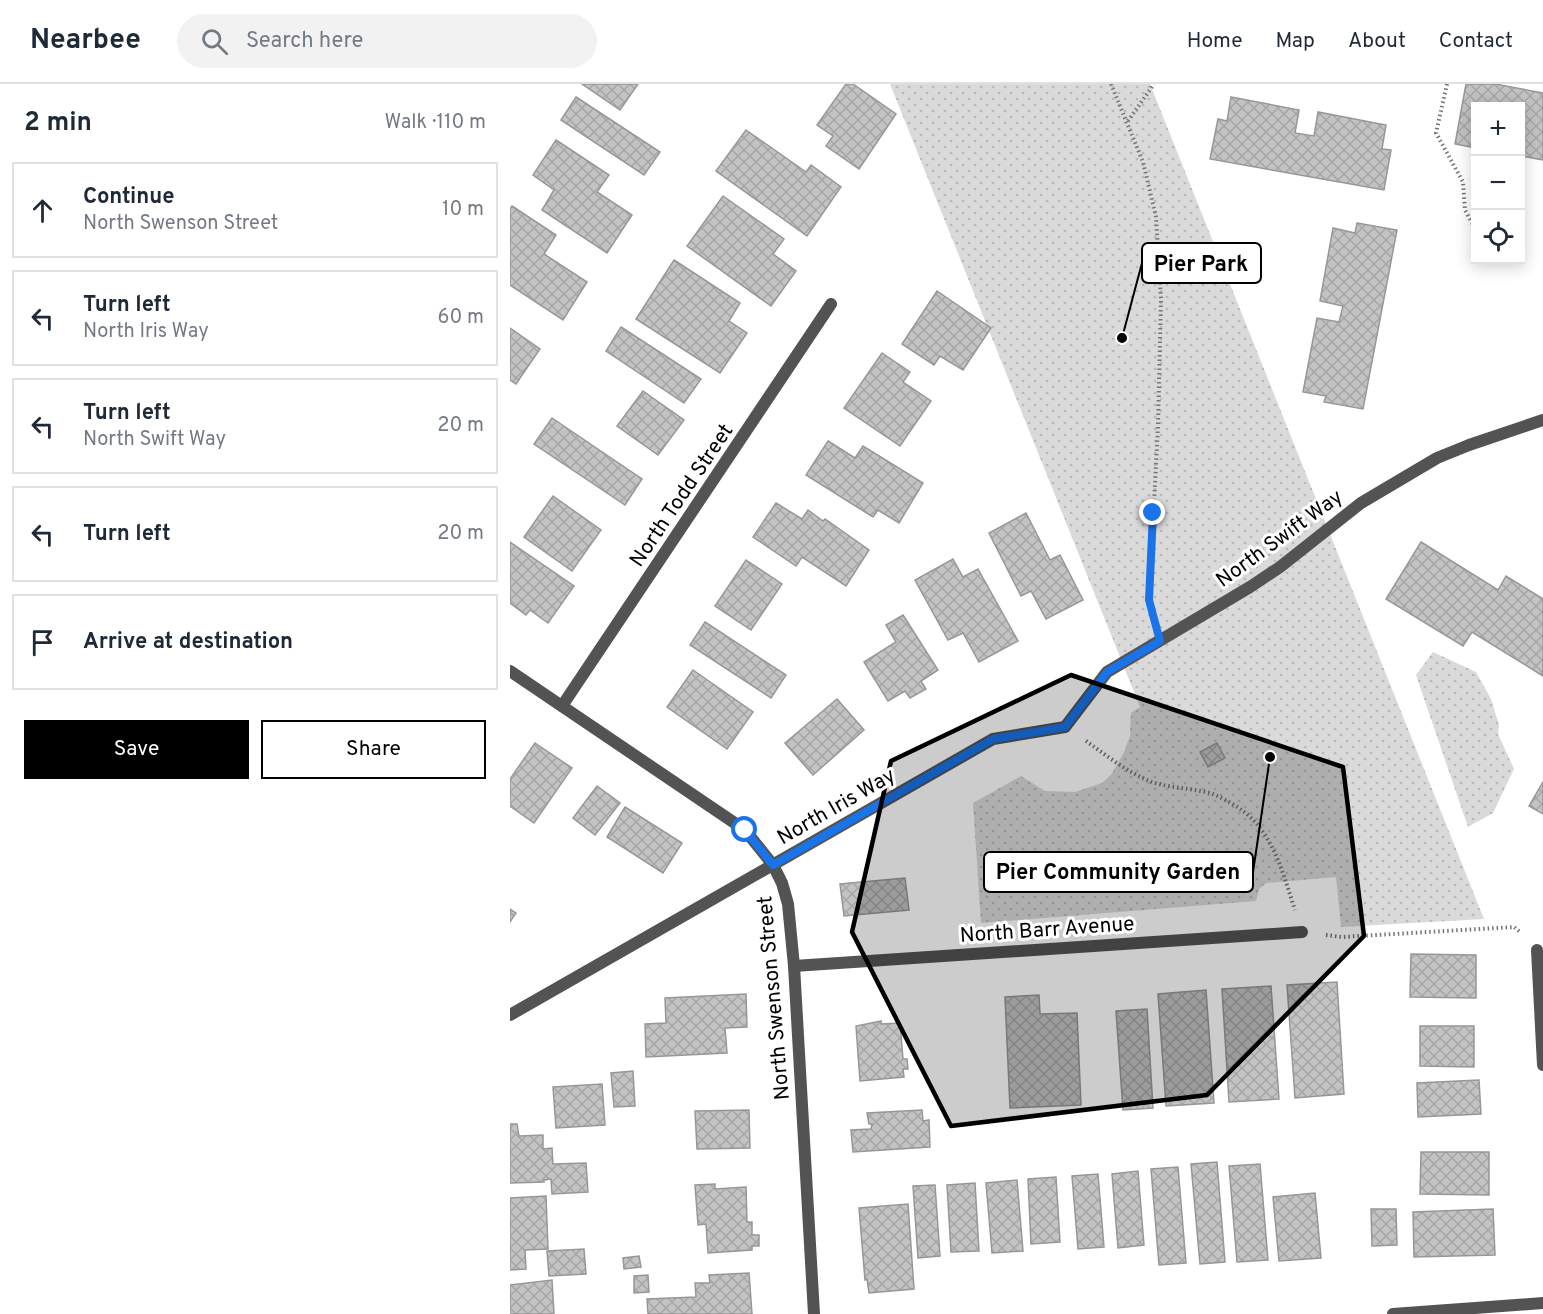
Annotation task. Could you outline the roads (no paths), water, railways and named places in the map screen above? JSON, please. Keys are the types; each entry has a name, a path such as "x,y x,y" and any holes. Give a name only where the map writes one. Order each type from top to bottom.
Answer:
{"street":[{"name":"North Todd Street","path":"562,706 831,304"},
{"name":"North Swift Way","path":"1065,727 1107,672 1250,587 1280,567 1361,503 1437,458 1543,420"},
{"name":"North Swenson Street","path":"510,671 745,830 773,865 782,883 788,904 794,966 814,1314"},
{"name":"North Iris Way","path":"510,1015 993,739 1065,727"},
{"name":"North Barr Avenue","path":"794,966 1302,932"},
{"path":"1537,950 1543,1065"},
{"path":"1393,1314 1543,1303"}],"place":[{"name":"Pier Park","path":"1122,338"},
{"name":"Pier Community Garden","path":"1270,757"}]}
